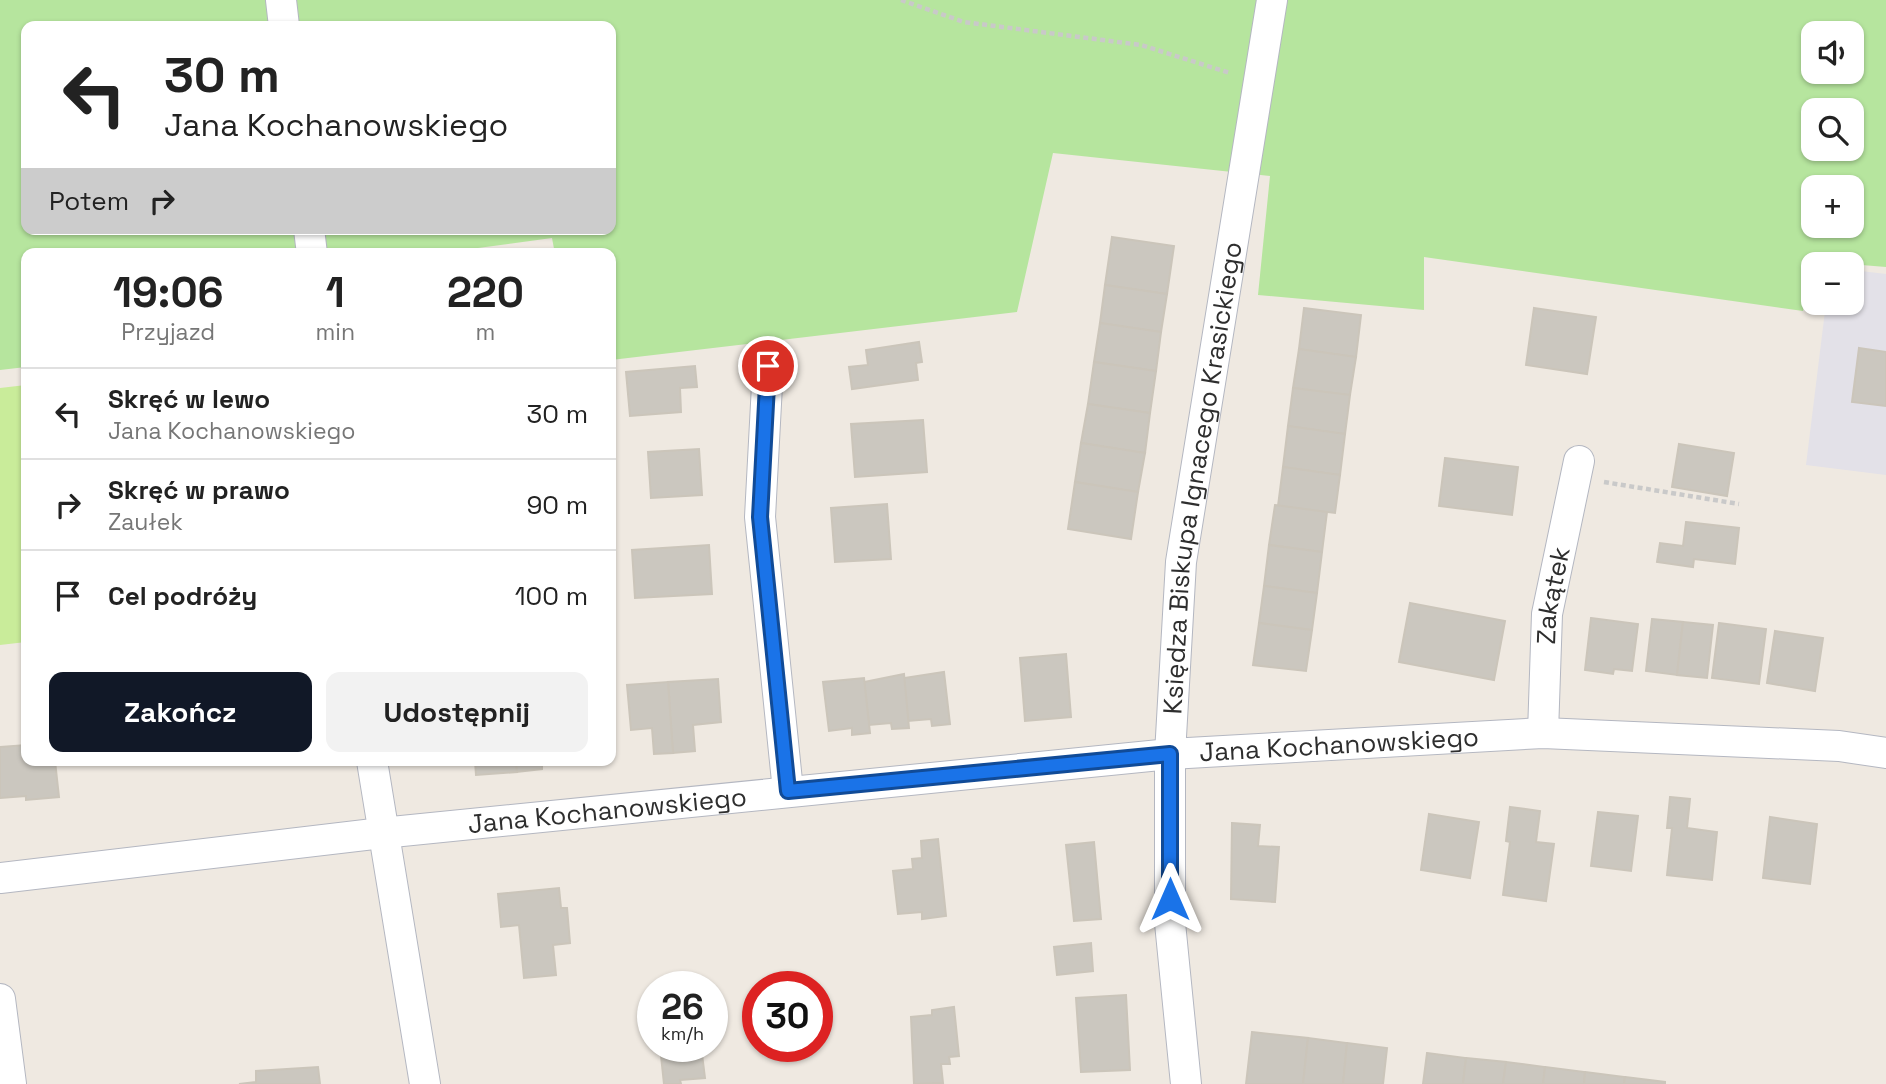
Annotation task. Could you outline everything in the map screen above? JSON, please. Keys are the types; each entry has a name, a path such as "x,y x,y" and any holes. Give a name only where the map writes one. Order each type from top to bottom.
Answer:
{"street":[{"path":"281,0 283,21"},
{"name":"Księdza Biskupa Ignacego Krasickiego","path":"1186,1084 1170,923 1170,754 1181,562 1272,0"},
{"path":"768,366 760,517 788,791"},
{"name":"Zakątek","path":"1543,733 1547,614 1577,469"},
{"name":"Jana Kochanowskiego","path":"0,878 382,834 1170,754 1543,733 1839,746 1886,753"},
{"path":"373,766 425,1084"},
{"path":"0,999 12,1084"}],"path":[{"path":"901,0 964,22 1141,45 1258,82"},
{"path":"1577,469 1739,504"}],"shaded area":[{"path":"1864,271 1886,274 1886,475 1806,465 1825,315 1864,315"}],"green space":[{"path":"0,0 1886,0 1886,267 1864,265 1864,252 1801,252 1801,311 1424,257 1424,310 1258,295 1270,176 1053,153 1017,312 616,359 616,248 554,248 552,238 478,248 21,248 21,368 0,370"},
{"path":"21,386 21,643 0,645 0,388"}],"building":[{"path":"1112,237 1174,246 1167,294 1105,285"},
{"path":"1105,285 1167,294 1161,332 1100,323"},
{"path":"1304,308 1361,315 1356,357 1299,349"},
{"path":"1534,308 1596,317 1587,374 1526,365"},
{"path":"1100,323 1161,332 1156,371 1094,362"},
{"path":"919,342 922,362 916,363 918,380 852,389 849,367 868,365 866,350"},
{"path":"1859,348 1886,352 1886,406 1852,402"},
{"path":"1299,349 1356,357 1350,395 1293,388"},
{"path":"1094,362 1156,371 1150,413 1088,404"},
{"path":"695,366 697,387 680,388 681,412 630,416 626,372"},
{"path":"1293,388 1350,395 1345,434 1288,426"},
{"path":"1088,404 1150,413 1145,453 1081,443"},
{"path":"923,420 927,472 855,477 851,424"},
{"path":"1288,426 1345,434 1340,475 1283,467"},
{"path":"1081,443 1145,453 1138,492 1075,482"},
{"path":"1679,444 1734,453 1727,496 1672,487"},
{"path":"699,449 702,495 651,498 648,452"},
{"path":"1445,458 1518,467 1512,515 1439,506"},
{"path":"1283,467 1340,475 1335,513 1278,506"},
{"path":"1075,482 1138,492 1131,539 1068,529"},
{"path":"887,504 891,559 835,562 831,508"},
{"path":"1275,505 1327,512 1322,552 1269,545"},
{"path":"1686,522 1739,528 1735,564 1694,559 1693,567 1657,562 1660,543 1683,546"},
{"path":"709,545 712,594 635,598 632,550"},
{"path":"1269,545 1322,552 1317,593 1264,586"},
{"path":"1264,586 1317,593 1312,630 1259,623"},
{"path":"1410,603 1505,621 1494,680 1399,662"},
{"path":"1591,618 1638,624 1632,671 1614,669 1613,674 1585,670"},
{"path":"1652,619 1683,622 1677,675 1646,671"},
{"path":"1683,622 1713,625 1707,678 1677,675"},
{"path":"1259,623 1312,630 1306,671 1253,665"},
{"path":"1719,623 1766,629 1759,684 1712,678"},
{"path":"1775,631 1823,638 1815,691 1767,683"},
{"path":"1066,654 1071,717 1025,721 1020,658"},
{"path":"944,672 950,724 932,726 931,719 908,721 904,678"},
{"path":"904,674 909,728 892,729 891,723 869,725 864,682"},
{"path":"864,678 870,733 852,735 852,728 829,731 823,682"},
{"path":"718,679 721,722 693,725 695,751 673,753 668,682"},
{"path":"668,682 673,753 654,754 652,728 631,730 627,685"},
{"path":"21,745 21,766 56,766 59,797 26,800 26,796 0,798 0,747"},
{"path":"475,766 516,766 517,772 476,775"},
{"path":"516,766 542,766 542,769 517,772"},
{"path":"1670,797 1690,799 1687,828 1717,832 1712,880 1667,875 1672,828 1667,828"},
{"path":"1510,807 1540,811 1536,842 1554,844 1546,901 1503,895 1510,842 1506,841"},
{"path":"1598,812 1638,816 1631,871 1591,866"},
{"path":"1429,814 1479,822 1470,878 1421,870"},
{"path":"1770,817 1817,824 1810,884 1763,878"},
{"path":"1232,823 1260,825 1258,846 1279,847 1275,902 1231,899"},
{"path":"938,839 946,916 922,919 922,912 898,914 893,871 913,869 912,859 922,858 921,841"},
{"path":"1094,842 1101,919 1074,921 1066,845"},
{"path":"559,888 561,908 567,908 570,943 553,945 556,975 524,978 519,925 501,927 498,894"},
{"path":"1091,943 1093,971 1057,975 1054,947"},
{"path":"1126,995 1130,1070 1081,1072 1076,998"},
{"path":"954,1007 959,1056 949,1057 950,1064 941,1064 943,1083 914,1084 911,1017 932,1015 932,1010"},
{"path":"1252,1032 1308,1038 1303,1084 1246,1084"},
{"path":"1308,1038 1347,1043 1343,1084 1303,1084"},
{"path":"1347,1043 1387,1048 1383,1084 1343,1084"},
{"path":"1427,1053 1466,1058 1463,1084 1423,1084"},
{"path":"1466,1058 1506,1062 1503,1084 1463,1084"},
{"path":"662,1062 703,1062 705,1078 680,1080 681,1084 664,1084"},
{"path":"1506,1062 1545,1067 1543,1084 1503,1084"},
{"path":"318,1067 320,1084 239,1084 256,1082 256,1071"},
{"path":"1545,1067 1585,1072 1584,1084 1543,1084"},
{"path":"1585,1072 1625,1077 1624,1084 1584,1084"},
{"path":"1625,1077 1665,1082 1665,1084 1624,1084"}],"route":[{"path":"768,366 760,517 788,791 1170,754 1170,899"}]}
